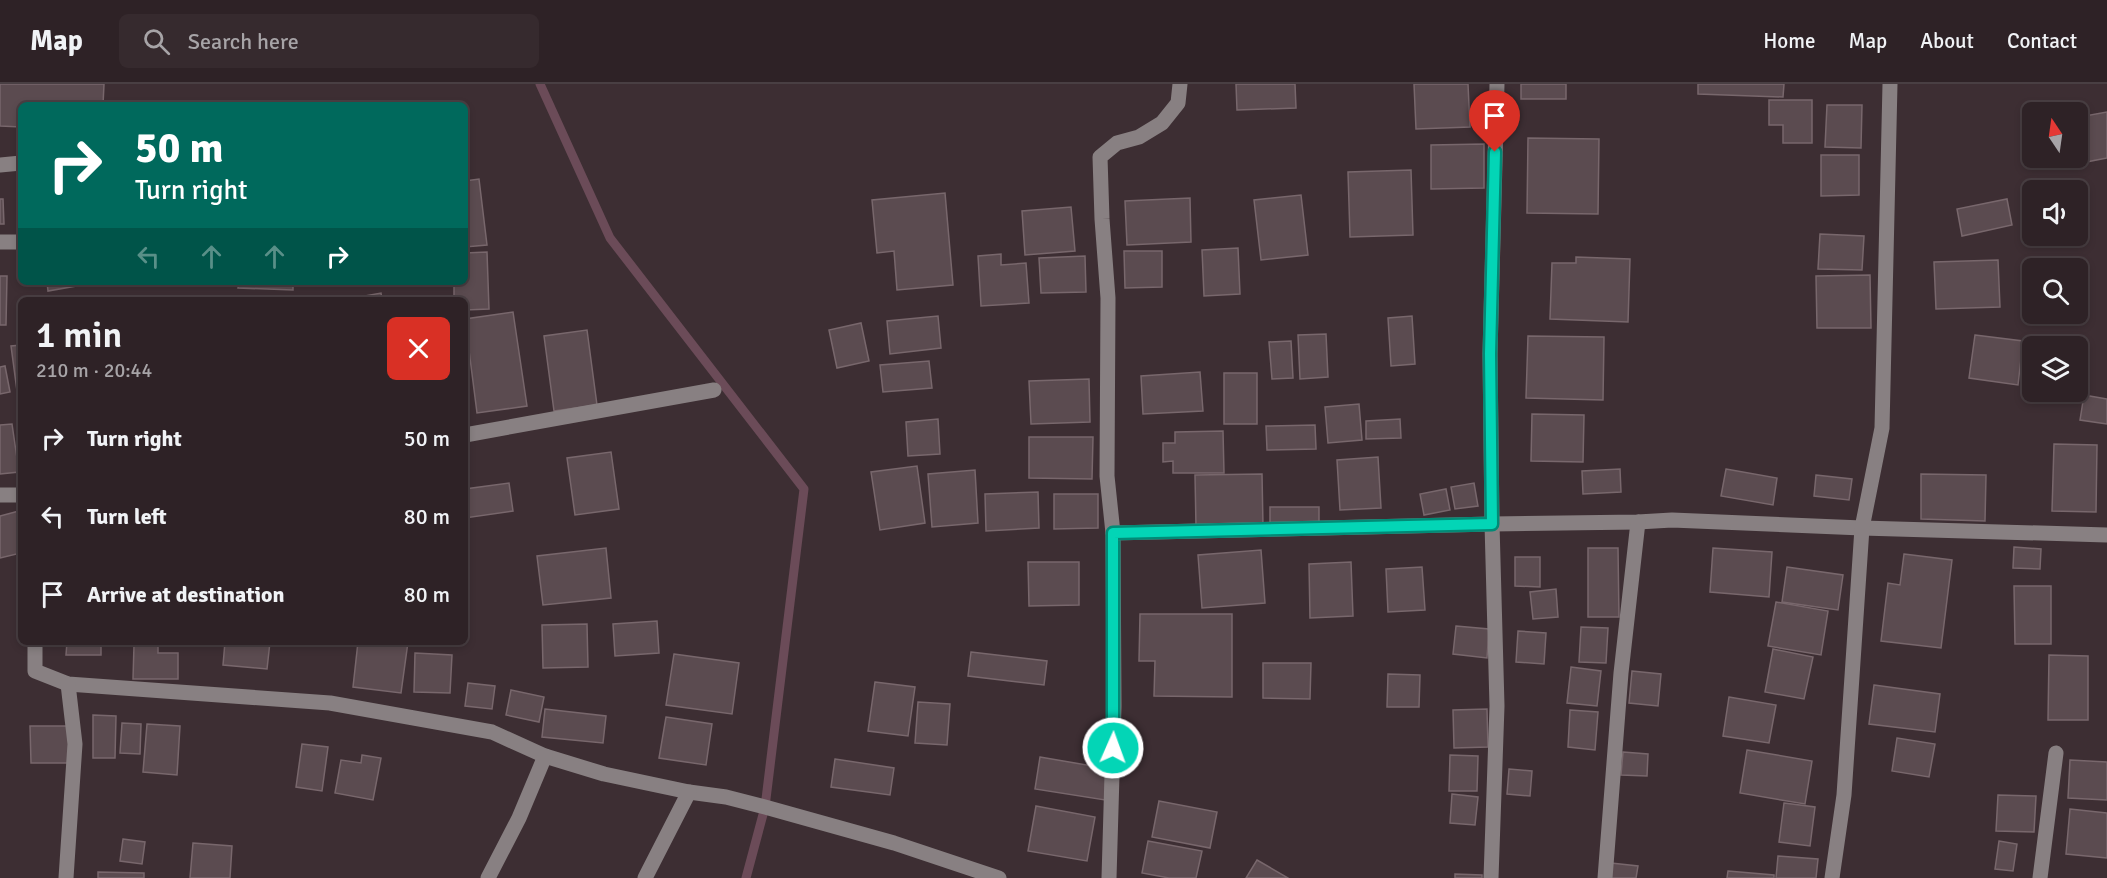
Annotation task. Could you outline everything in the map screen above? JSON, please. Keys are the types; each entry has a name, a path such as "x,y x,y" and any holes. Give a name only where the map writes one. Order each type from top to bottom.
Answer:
{"street":[{"path":"1109,878 1114,706 1113,533 1107,476 1108,298 1100,157 1117,143 1139,137 1162,123 1178,103 1180,84"},
{"path":"1491,878 1497,705 1490,354 1497,84"},
{"path":"1832,878 1844,795 1862,528 1882,428 1890,84"},
{"path":"0,165 18,163"},
{"path":"0,243 18,242"},
{"path":"468,434 714,390"},
{"path":"0,495 18,495"},
{"path":"1113,533 1672,520 2107,535"},
{"path":"1605,878 1621,673 1638,522"},
{"path":"35,645 35,671 68,684 330,703 492,732 545,756 604,774 688,792 726,797 873,837 999,878"},
{"path":"66,878 75,744 68,684"},
{"path":"2040,878 2056,753"},
{"path":"488,878 519,818 545,756"},
{"path":"645,878 688,792"}],"building":[{"path":"0,84 104,84 103,102 18,102 18,127 0,126"},
{"path":"1236,84 1295,84 1296,108 1237,110"},
{"path":"1414,84 1468,84 1470,127 1416,129"},
{"path":"1521,84 1566,84 1566,99 1521,99"},
{"path":"1698,84 1784,84 1783,97 1698,94"},
{"path":"1769,100 1812,100 1812,143 1783,143 1783,125 1769,125"},
{"path":"1827,105 1862,105 1861,148 1825,147"},
{"path":"2107,112 2107,158 2088,162 2088,115"},
{"path":"1528,138 1599,139 1598,214 1527,213"},
{"path":"1484,144 1484,188 1431,189 1431,145"},
{"path":"1821,155 1859,155 1859,195 1821,196"},
{"path":"1411,170 1413,235 1350,237 1348,172"},
{"path":"479,179 487,245 468,247 468,181"},
{"path":"945,193 953,285 897,290 894,251 877,253 872,200"},
{"path":"1301,195 1308,255 1261,260 1254,200"},
{"path":"1190,198 1191,242 1127,245 1125,201"},
{"path":"0,199 3,199 4,224 0,224"},
{"path":"2007,199 2012,225 1962,236 1957,209"},
{"path":"1071,207 1075,251 1025,255 1022,211"},
{"path":"1820,234 1864,236 1862,270 1818,269"},
{"path":"1238,248 1240,294 1204,296 1202,250"},
{"path":"1124,251 1162,251 1162,287 1125,288"},
{"path":"487,252 489,309 468,310 468,297 454,297 454,285 468,285 468,253"},
{"path":"1001,254 1001,265 1026,263 1029,303 981,306 978,256"},
{"path":"1085,256 1086,292 1041,293 1039,258"},
{"path":"1576,257 1630,259 1628,322 1550,319 1552,263 1576,263"},
{"path":"1998,260 2000,307 1936,309 1934,262"},
{"path":"1870,275 1871,328 1817,328 1816,276"},
{"path":"0,276 7,276 6,325 0,325"},
{"path":"47,285 82,285 48,291"},
{"path":"238,285 293,285 293,290 238,288"},
{"path":"381,293 382,297 359,297"},
{"path":"513,312 527,406 477,413 468,342 468,319"},
{"path":"938,316 941,348 890,354 887,321"},
{"path":"1412,316 1415,364 1391,366 1388,318"},
{"path":"861,323 869,361 837,368 829,330"},
{"path":"587,330 597,405 554,411 544,336"},
{"path":"1326,334 1328,377 1300,379 1298,335"},
{"path":"1975,335 2022,341 2018,385 1969,378"},
{"path":"1528,336 1604,337 1603,400 1526,398"},
{"path":"1291,341 1293,378 1272,379 1269,342"},
{"path":"18,345 18,391 17,391 11,346"},
{"path":"929,361 932,388 883,392 880,365"},
{"path":"5,366 10,392 0,394 0,367"},
{"path":"1200,372 1203,411 1143,414 1141,376"},
{"path":"1224,373 1257,373 1257,424 1224,424"},
{"path":"1089,379 1090,422 1031,424 1029,381"},
{"path":"2088,396 2107,399 2107,424 2080,420 2083,402 2088,402"},
{"path":"1359,404 1362,440 1328,443 1325,407"},
{"path":"1532,414 1584,415 1583,462 1531,461"},
{"path":"938,419 940,454 908,456 906,422"},
{"path":"1400,419 1401,438 1366,439 1366,421"},
{"path":"12,424 18,472 0,474 0,425"},
{"path":"1315,425 1316,449 1267,450 1266,426"},
{"path":"1223,431 1224,473 1173,473 1173,461 1163,462 1163,443 1175,443 1175,432"},
{"path":"1029,437 1093,437 1092,479 1029,478"},
{"path":"2054,444 2097,445 2096,512 2052,511"},
{"path":"611,452 619,509 575,515 567,458"},
{"path":"1378,457 1381,508 1340,510 1337,460"},
{"path":"917,466 925,523 880,530 871,472"},
{"path":"1620,469 1621,492 1583,494 1582,471"},
{"path":"1726,469 1777,478 1773,505 1721,496"},
{"path":"975,470 978,523 932,527 928,474"},
{"path":"1262,474 1263,526 1196,527 1195,475"},
{"path":"1921,474 1986,475 1985,521 1921,519"},
{"path":"1816,475 1852,479 1849,500 1814,496"},
{"path":"509,483 513,511 468,518 468,489"},
{"path":"1474,483 1478,506 1455,509 1451,487"},
{"path":"1446,489 1450,510 1424,515 1420,494"},
{"path":"1038,492 1039,528 986,531 985,494"},
{"path":"1054,494 1098,494 1098,528 1054,529"},
{"path":"1270,507 1319,507 1319,525 1270,525"},
{"path":"18,511 18,554 0,558 0,516"},
{"path":"2014,547 2041,549 2040,569 2013,568"},
{"path":"606,548 611,598 543,605 537,556"},
{"path":"1588,548 1618,548 1619,617 1588,617"},
{"path":"1713,548 1772,552 1769,597 1710,592"},
{"path":"1261,550 1265,603 1202,608 1198,555"},
{"path":"1904,554 1952,560 1941,648 1881,641 1888,583 1900,585"},
{"path":"1515,557 1540,557 1540,587 1515,586"},
{"path":"1028,562 1079,562 1079,605 1029,606"},
{"path":"1351,562 1353,616 1310,618 1309,564"},
{"path":"1422,567 1425,610 1388,612 1386,569"},
{"path":"1787,567 1843,575 1838,610 1782,602"},
{"path":"2014,586 2051,586 2051,644 2015,644"},
{"path":"1556,589 1558,617 1533,619 1530,592"},
{"path":"1776,602 1828,611 1821,655 1768,646"},
{"path":"1140,614 1232,614 1232,697 1154,696 1155,661 1139,661"},
{"path":"657,621 659,653 615,656 613,624"},
{"path":"587,624 588,667 543,668 542,625"},
{"path":"1456,626 1489,629 1487,658 1453,654"},
{"path":"1581,627 1608,628 1606,663 1579,662"},
{"path":"1518,631 1546,633 1544,664 1516,662"},
{"path":"67,645 101,645 101,655 66,655"},
{"path":"134,645 158,645 158,653 178,653 178,679 133,679"},
{"path":"225,645 270,645 267,669 223,665"},
{"path":"358,645 408,645 401,693 353,687"},
{"path":"1773,649 1813,657 1804,699 1765,692"},
{"path":"971,652 1047,661 1044,685 968,676"},
{"path":"415,653 452,655 450,693 414,692"},
{"path":"674,654 739,663 732,714 666,705"},
{"path":"2049,655 2088,656 2088,720 2048,720"},
{"path":"1263,663 1311,663 1310,699 1263,698"},
{"path":"1571,667 1601,671 1597,706 1567,703"},
{"path":"1632,671 1661,674 1658,706 1629,703"},
{"path":"1388,674 1420,675 1419,707 1387,707"},
{"path":"875,682 915,687 908,736 868,731"},
{"path":"468,683 495,686 492,709 465,706"},
{"path":"1874,685 1940,694 1935,732 1869,724"},
{"path":"511,690 544,697 539,722 506,715"},
{"path":"1729,697 1776,705 1769,743 1723,736"},
{"path":"918,702 950,704 947,745 915,743"},
{"path":"545,709 606,716 603,743 542,737"},
{"path":"1487,709 1488,747 1454,748 1453,710"},
{"path":"1570,710 1598,712 1595,750 1568,747"},
{"path":"93,715 116,716 115,758 93,758"},
{"path":"666,717 712,724 706,765 659,758"},
{"path":"122,723 141,724 140,754 120,753"},
{"path":"147,724 180,726 177,775 143,772"},
{"path":"30,726 69,726 69,763 31,763"},
{"path":"1897,738 1935,744 1929,777 1892,771"},
{"path":"302,744 328,747 322,791 296,787"},
{"path":"1747,750 1812,761 1805,804 1740,793"},
{"path":"1623,752 1648,754 1647,776 1621,775"},
{"path":"362,755 381,758 373,800 335,793 341,760 361,763"},
{"path":"1450,755 1478,756 1477,791 1449,791"},
{"path":"1040,757 1110,769 1105,800 1035,789"},
{"path":"835,759 894,768 890,795 831,787"},
{"path":"2070,760 2107,762 2107,800 2068,798"},
{"path":"1509,769 1532,771 1530,796 1507,794"},
{"path":"1452,794 1478,797 1475,825 1450,823"},
{"path":"1998,795 2036,796 2034,832 1996,831"},
{"path":"1159,801 1217,812 1210,848 1152,837"},
{"path":"1784,803 1815,807 1810,846 1779,842"},
{"path":"1036,806 1095,817 1087,861 1028,851"},
{"path":"2070,809 2107,813 2107,858 2066,854"},
{"path":"123,839 145,842 142,864 120,861"},
{"path":"1148,841 1202,851 1196,878 1169,878 1142,873"},
{"path":"1999,841 2017,844 2013,871 1995,869"},
{"path":"193,843 232,846 230,878 190,878"},
{"path":"1778,856 1818,859 1816,878 1776,878"},
{"path":"1257,860 1288,878 1246,878"},
{"path":"1611,863 1638,866 1636,878 1609,878"},
{"path":"1728,871 1774,875 1774,878 1727,878"},
{"path":"98,872 144,873 144,878 98,878"},
{"path":"1455,874 1482,875 1482,878 1455,878"}],"waterway":[{"path":"540,84 610,238 804,489 765,807 746,878"}],"route":[{"path":"1113,748 1113,533 1492,524 1490,354 1495,152"}]}
